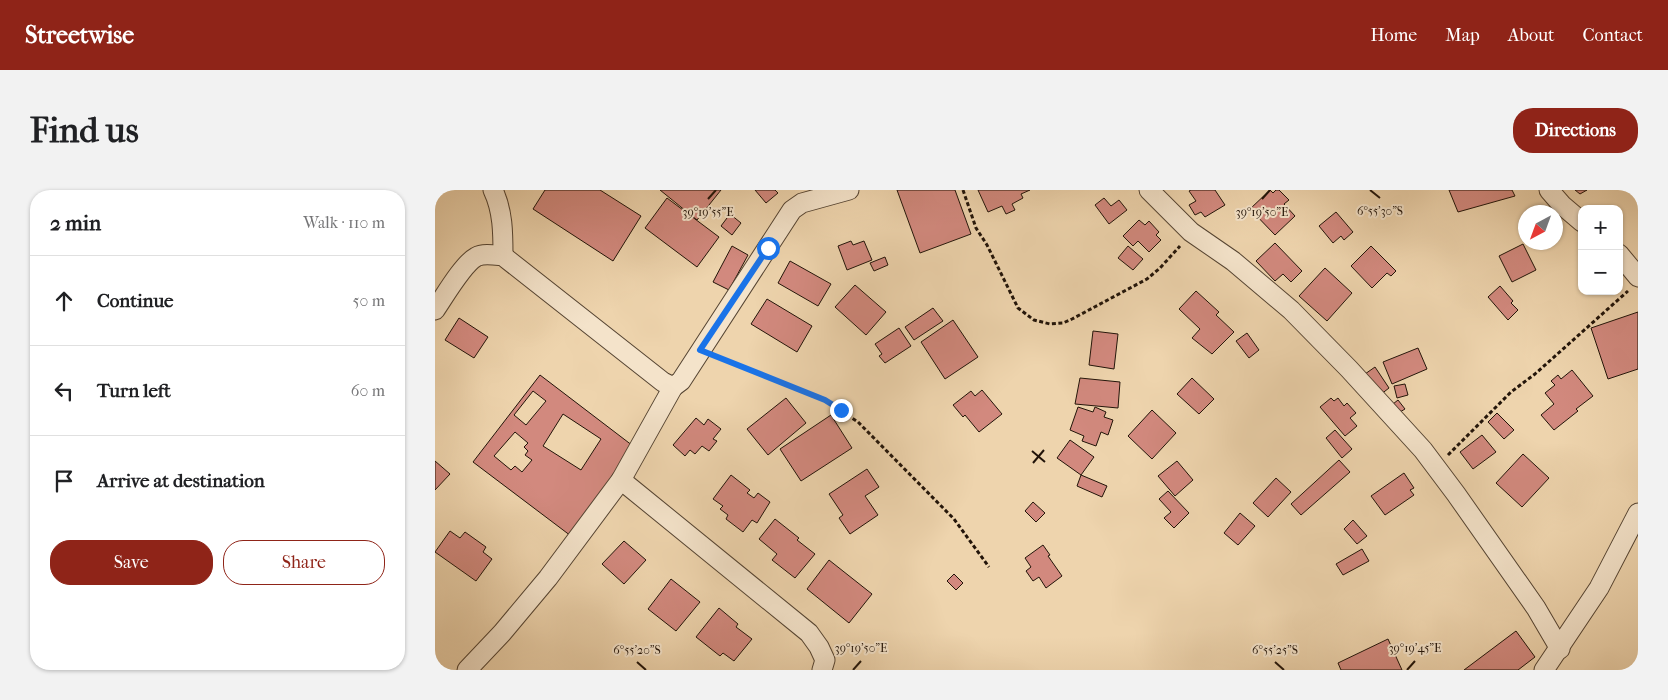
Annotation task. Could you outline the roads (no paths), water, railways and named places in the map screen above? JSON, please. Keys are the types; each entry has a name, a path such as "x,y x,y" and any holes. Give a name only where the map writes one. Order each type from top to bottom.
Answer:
{"street":[{"path":"493,190 501,210 503,256"},
{"path":"467,670 502,633 548,578 621,480 673,387 681,381 792,210 801,203 849,190"},
{"path":"1149,190 1191,232 1233,261 1291,310 1349,369 1423,450 1537,608 1560,649"},
{"path":"1549,190 1562,205 1578,219"},
{"path":"435,310 469,262 476,256 483,254 503,256 663,382 673,387"},
{"path":"1623,261 1635,282"},
{"path":"621,480 809,634 819,647 825,660 822,670"},
{"path":"1544,670 1560,649 1599,588 1638,513"}]}
